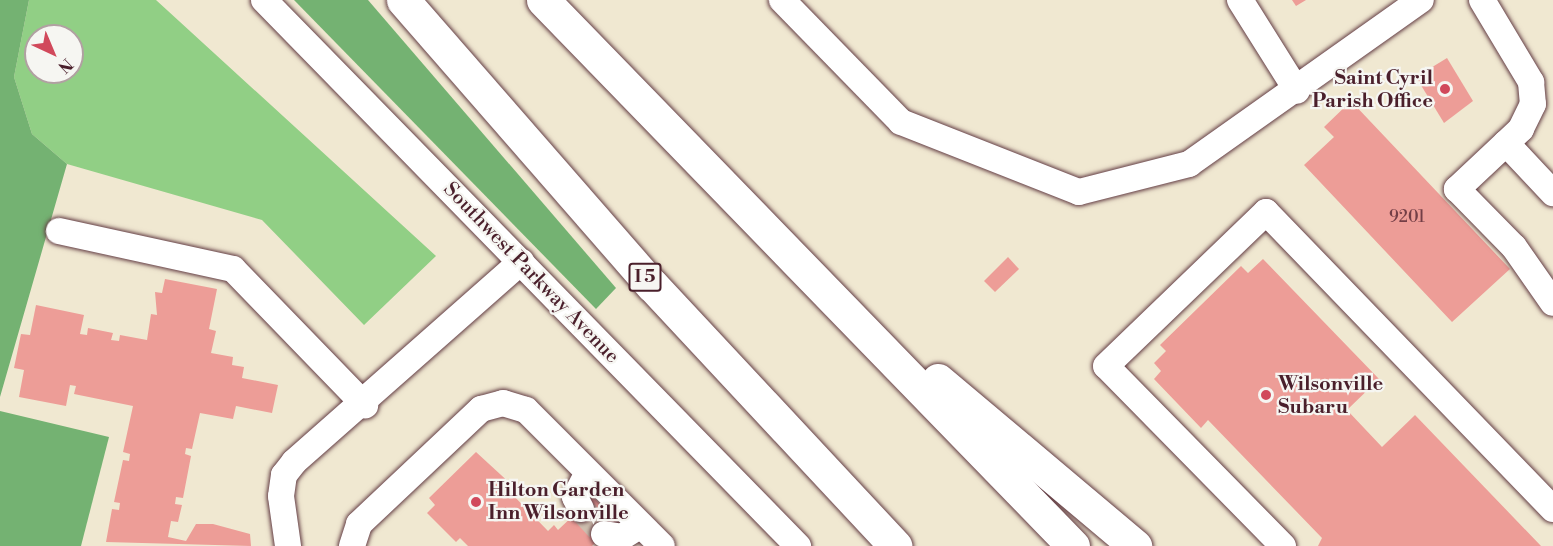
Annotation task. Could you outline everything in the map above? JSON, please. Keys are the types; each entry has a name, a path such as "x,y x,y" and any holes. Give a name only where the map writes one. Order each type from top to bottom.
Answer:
{"highway":[{"name":"I 5","path":"403,0 652,285 896,546"},
{"path":"543,0 1073,546"},
{"path":"814,277 1135,546"}],"street":[{"name":"Southwest Parkway Avenue","path":"264,0 798,546"},
{"path":"782,0 901,122 1078,192 1189,164 1297,91 1421,0"},
{"path":"1240,0 1297,91"},
{"path":"1482,0 1531,82 1533,104 1521,129 1457,189 1514,247 1553,303"},
{"path":"1506,143 1553,193"},
{"path":"1283,546 1106,366 1266,212 1553,509"},
{"path":"59,231 233,269 365,405"},
{"path":"288,546 284,475 365,405 521,262"},
{"path":"352,546 359,524 481,409 503,403 526,410 662,546"},
{"path":"581,508 575,497 588,473"},
{"path":"604,534 622,537 640,525"}],"green space":[{"path":"0,0 29,0 14,77 32,134 67,164 0,397"},
{"path":"29,0 156,0 436,256 364,325 262,220 67,164 32,134 14,77 24,26 24,84 84,84 84,24 24,24"},
{"path":"294,0 368,0 616,288 596,309"},
{"path":"0,411 109,437 81,546 0,546"}],"building":[{"path":"1292,0 1306,0 1296,6"},
{"name":"Saint Cyril Parish Office","path":"1447,58 1473,101 1444,123 1416,77"},
{"path":"1351,101 1510,269 1452,322 1304,165 1334,137 1324,127"},
{"path":"1008,257 1019,269 995,292 984,281"},
{"name":"Wilsonville Subaru","path":"1263,259 1379,379 1347,410 1382,447 1415,415 1541,546 1318,546 1322,538 1208,420 1201,428 1154,379 1161,371 1154,363 1166,351 1160,345 1241,266 1248,273"},
{"path":"165,279 217,289 209,329 216,331 211,353 233,357 232,365 244,367 242,378 278,385 272,413 236,406 233,419 200,413 192,449 186,448 185,454 191,456 183,498 176,497 175,504 182,505 178,522 171,521 168,537 186,541 196,524 213,524 250,534 251,546 106,542 112,509 119,510 120,503 114,502 123,460 129,461 130,454 123,452 133,406 74,394 76,386 70,385 66,406 19,397 24,370 14,368 21,334 30,335 36,305 84,315 80,334 87,335 88,328 113,333 111,340 119,341 120,335 147,340 151,314 157,315 155,292 162,293"},
{"name":"Hilton Garden Inn Wilsonville","path":"476,452 514,487 509,491 548,531 554,525 558,530 593,497 617,522 592,546 468,546 460,538 456,542 427,513 435,505 429,498"}],"tunnel":[{"path":"581,509 604,534"}],"place":[{"name":"Saint Cyril Parish Office","path":"1445,89"},
{"name":"Wilsonville Subaru","path":"1266,395"},
{"name":"Hilton Garden Inn Wilsonville","path":"476,502"}]}
